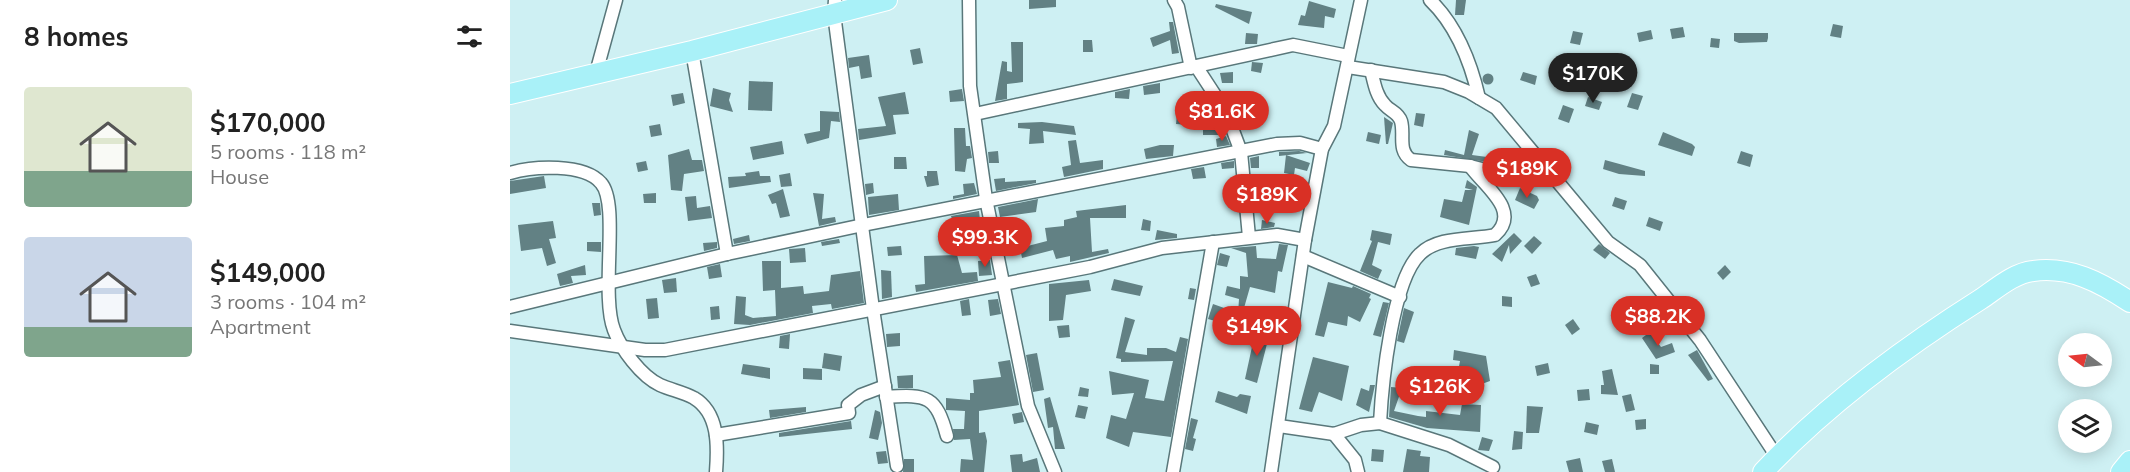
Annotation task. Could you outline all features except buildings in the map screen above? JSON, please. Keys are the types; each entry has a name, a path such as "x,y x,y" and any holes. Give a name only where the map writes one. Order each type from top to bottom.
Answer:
{"main road":[{"path":"510,94 692,51 835,7 887,0"},
{"path":"1764,472 1813,424 1932,330 2008,281 2023,274 2031,271 2066,271 2104,284 2130,302"},
{"path":"2121,472 2130,461"}],"street":[{"path":"596,73 616,0"},
{"path":"969,0 970,86 986,199 1005,283 1012,335 1028,406 1054,472"},
{"path":"1270,470 1279,426 1305,240 1322,148 1334,126 1361,0"},
{"path":"1431,0 1447,21 1471,65 1479,98"},
{"path":"1178,2 1194,67 1226,112 1240,152 1249,237"},
{"path":"835,7 873,309 897,466"},
{"path":"975,114 1098,85 1150,78 1293,45 1371,70 1444,82 1496,108 1608,242 1640,266 1700,340 1777,457"},
{"path":"692,51 727,254"},
{"path":"1371,70 1379,97 1385,106 1398,115 1402,123 1402,149 1411,160 1470,166 1517,178 1554,178"},
{"path":"510,307 727,254 986,199 1277,144 1300,143 1322,148"},
{"path":"1380,423 1383,369 1408,271 1420,253 1438,244 1495,235 1501,230 1505,211 1502,203 1470,166"},
{"path":"510,173 529,167 577,171 594,176 603,184 609,198 607,282 613,328 621,346 649,378 704,405 712,418 716,435 716,472"},
{"path":"510,331 645,350 683,347 1090,267 1162,248 1277,235 1305,240"},
{"path":"1173,472 1213,242"},
{"path":"1303,256 1400,297"},
{"path":"716,435 849,413 848,405 861,395 886,391 925,399 939,408 947,436"},
{"path":"1279,426 1334,434 1361,425 1380,423 1449,445 1493,467"},
{"path":"1334,434 1355,460 1358,472"}]}
